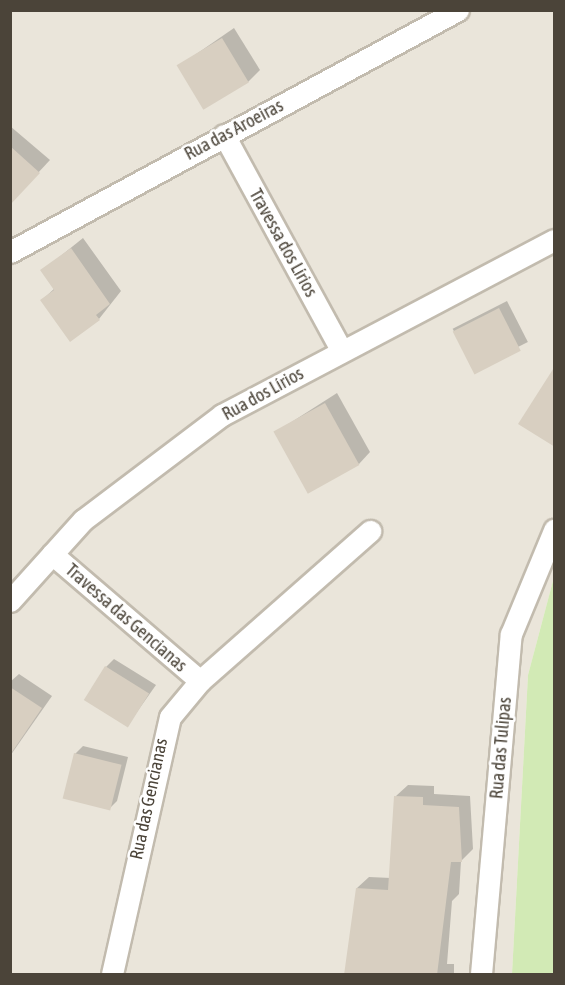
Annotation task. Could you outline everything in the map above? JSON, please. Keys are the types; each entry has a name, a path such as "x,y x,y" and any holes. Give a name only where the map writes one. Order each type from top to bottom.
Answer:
{"street":[{"name":"Rua das Aroeiras","path":"10,252 458,10"},
{"name":"Travessa dos Lírios","path":"224,135 342,351"},
{"name":"Rua dos Lírios","path":"10,601 83,520 222,415 555,240"},
{"name":"Rua das Tulipas","path":"482,975 511,634 555,530"},
{"name":"Rua das Gencianas","path":"112,975 163,734 200,681 370,531"},
{"name":"Travessa das Gencianas","path":"52,554 200,681"}],"shaded area":[{"path":"10,11 554,11 554,577 528,675 512,974 11,974"}],"green space":[{"path":"554,577 554,974 512,974 528,675"}],"building":[{"path":"222,38 249,83 203,110 177,65"},
{"path":"10,146 40,173 10,205"},
{"path":"71,248 110,304 96,315 100,320 70,342 40,300 54,290 40,270"},
{"path":"499,308 521,351 474,374 453,332"},
{"path":"555,366 555,447 518,424"},
{"path":"325,403 359,465 308,494 273,432"},
{"path":"105,666 149,694 128,727 84,700"},
{"path":"10,687 42,708 10,755"},
{"path":"74,753 122,765 110,810 63,799"},
{"path":"394,796 423,797 423,805 459,807 462,862 451,862 437,975 344,975 356,888 388,890"}]}
